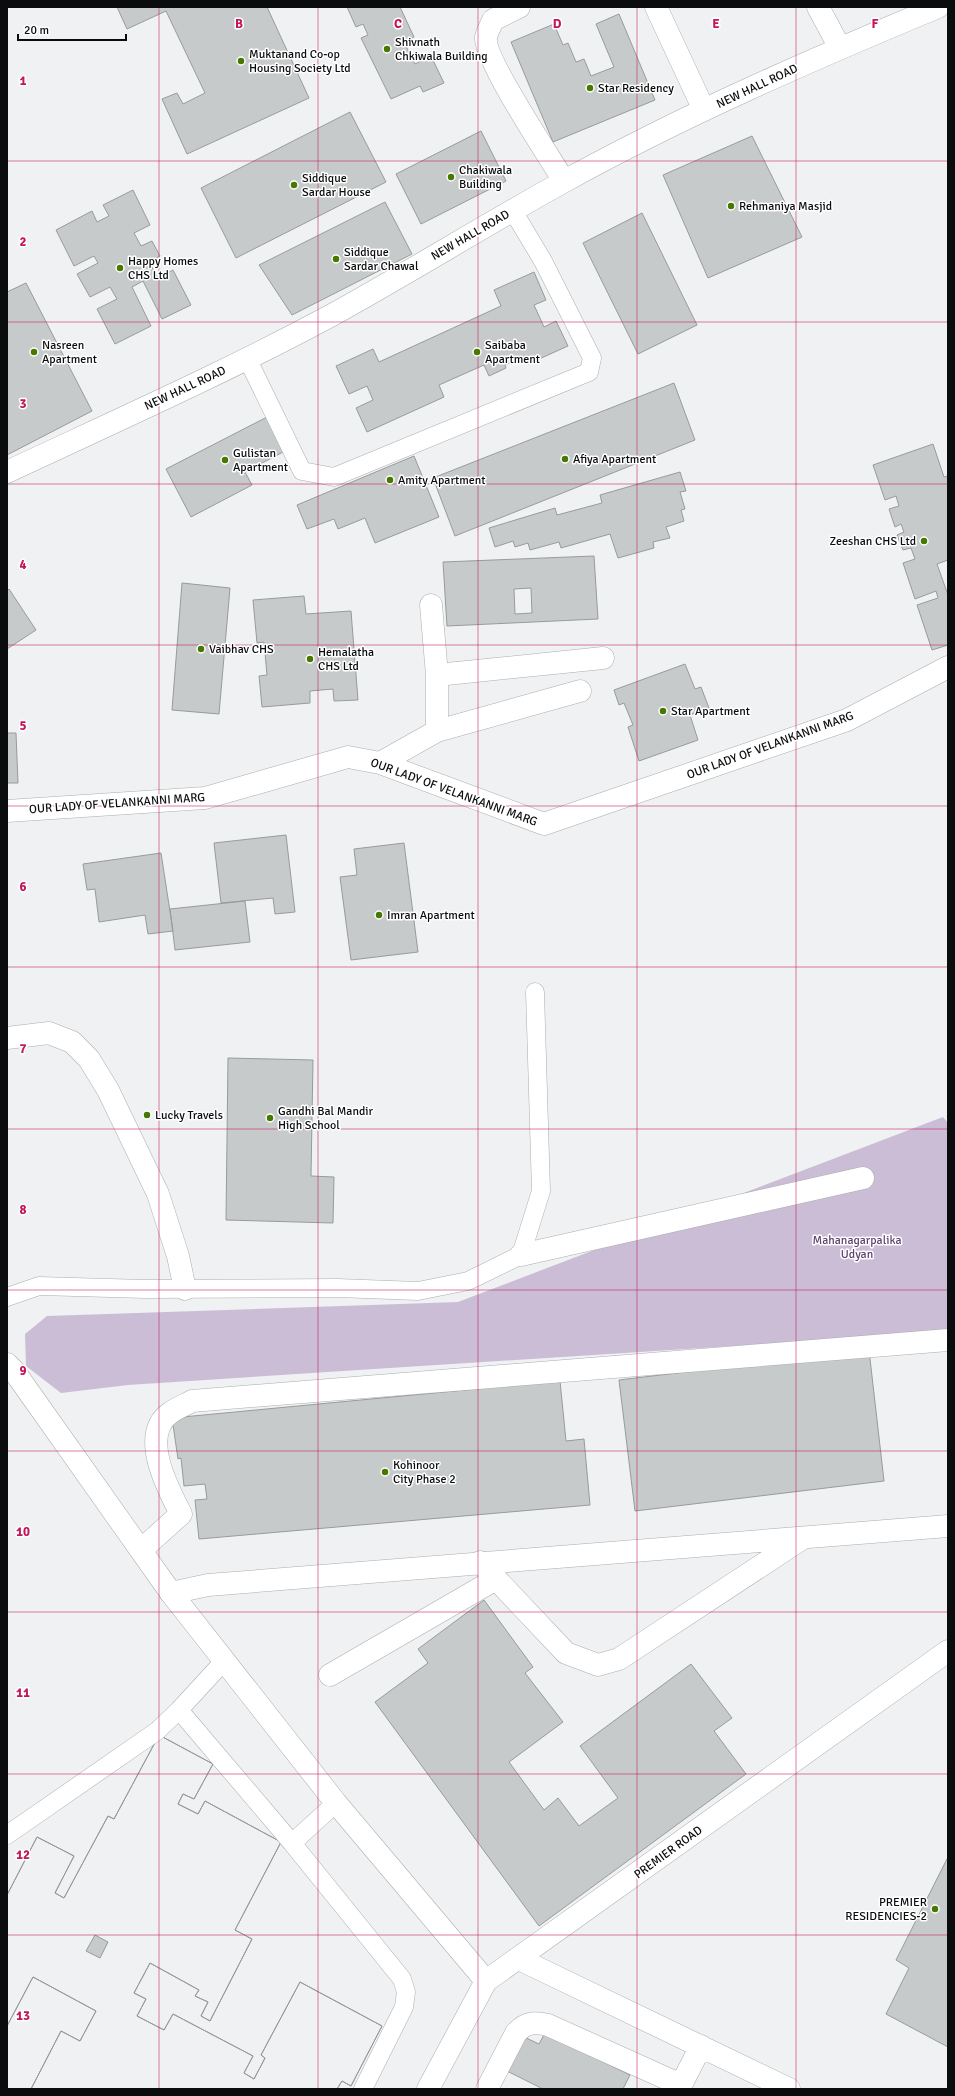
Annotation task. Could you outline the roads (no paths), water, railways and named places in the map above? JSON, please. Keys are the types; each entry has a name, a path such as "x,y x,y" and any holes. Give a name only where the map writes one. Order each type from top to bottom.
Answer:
{"street":[{"path":"519,7 493,20 486,38 492,61 526,121 564,181"},
{"path":"656,7 704,110"},
{"path":"818,7 840,48"},
{"name":"NEW HALL ROAD","path":"7,472 247,358 333,314 564,181 704,110 840,48 938,7"},
{"path":"431,605 438,675 437,731"},
{"path":"438,675 603,658"},
{"name":"OUR LADY OF VELANKANNI MARG","path":"7,811 205,798 348,757 380,763 544,824 847,720 948,667"},
{"path":"380,763 437,731 580,691"},
{"path":"7,1038 48,1033 72,1042 89,1059 108,1090 158,1194 178,1256 185,1289"},
{"path":"520,1255 863,1178"},
{"path":"141,1550 181,1514 171,1494 155,1449 158,1428 169,1413 192,1401 948,1340"},
{"path":"7,1364 14,1371 171,1593 225,1660 336,1804 486,1982"},
{"path":"171,1593 208,1585 480,1562 948,1526"},
{"path":"480,1562 566,1653 598,1665 619,1659 804,1537"},
{"path":"330,1675 496,1579"},
{"name":"PREMIER ROAD","path":"428,2089 486,1982 948,1651"},
{"path":"519,1959 789,2089"},
{"path":"487,2089 516,2033 523,2025 535,2023 548,2025 680,2087 701,2046"}],"lane":[{"path":"247,358 302,471 334,477 589,372 592,358 544,261 513,211"},
{"path":"7,1297 40,1286 185,1289 338,1288 418,1291 468,1281 520,1255 541,1191 535,992"},
{"path":"7,1835 157,1730 179,1710 225,1660"},
{"path":"179,1710 292,1842 402,1979 406,1992 404,2007 363,2089"},
{"path":"292,1842 336,1804"}],"place":[{"name":"Shivnath Chkiwala Building","path":"387,49"},
{"name":"Muktanand Co-op Housing Society Ltd","path":"241,61"},
{"name":"Star Residency","path":"590,88"},
{"name":"Chakiwala Building","path":"451,177"},
{"name":"Siddique Sardar House","path":"294,185"},
{"name":"Rehmaniya Masjid","path":"731,206"},
{"name":"Siddique Sardar Chawal","path":"336,259"},
{"name":"Happy Homes CHS Ltd","path":"120,268"},
{"name":"Nasreen Apartment","path":"34,352"},
{"name":"Saibaba Apartment","path":"477,352"},
{"name":"Afiya Apartment","path":"565,459"},
{"name":"Gulistan Apartment","path":"225,460"},
{"name":"Amity Apartment","path":"390,480"},
{"name":"Zeeshan CHS Ltd","path":"924,541"},
{"name":"Vaibhav CHS","path":"201,649"},
{"name":"Hemalatha CHS Ltd","path":"310,659"},
{"name":"Star Apartment","path":"663,711"},
{"name":"Imran Apartment","path":"379,915"},
{"name":"Lucky Travels","path":"147,1115"},
{"name":"Gandhi Bal Mandir High School","path":"270,1118"},
{"name":"Kohinoor City Phase 2","path":"385,1472"},
{"name":"PREMIER RESIDENCIES-2","path":"935,1909"}],"park label":[{"name":"Mahanagarpalika Udyan","path":"857,1247"}]}
